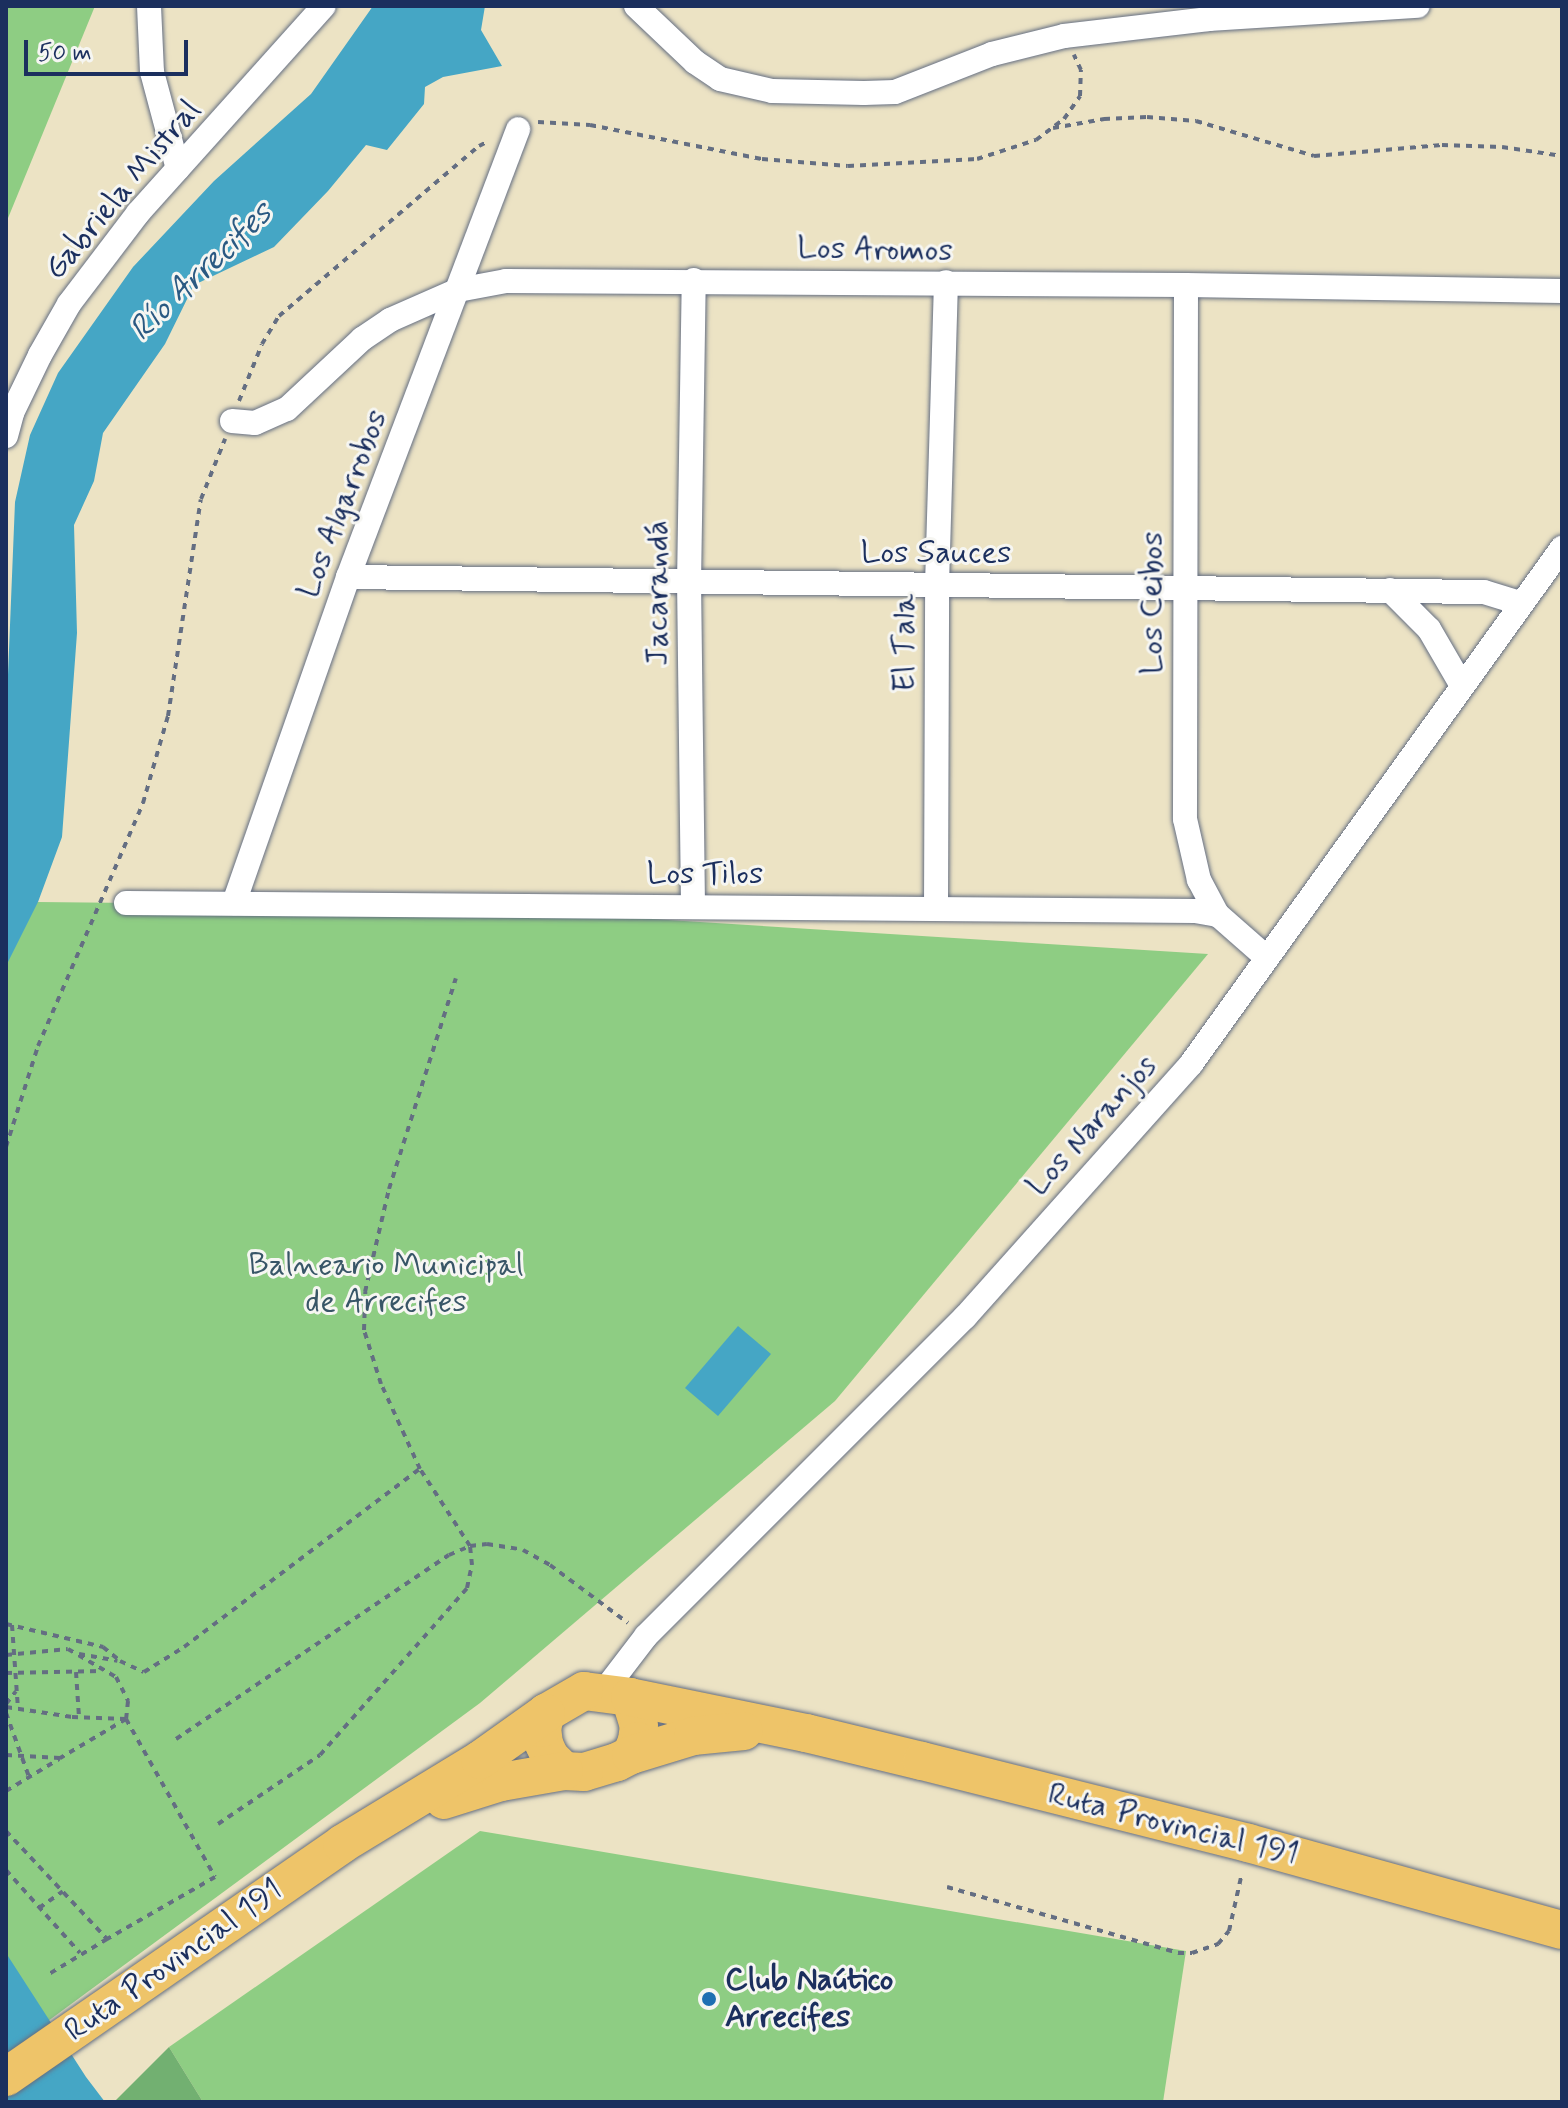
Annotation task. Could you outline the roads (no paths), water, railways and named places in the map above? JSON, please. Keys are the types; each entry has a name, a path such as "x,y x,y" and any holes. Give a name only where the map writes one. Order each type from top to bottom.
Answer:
{"main road":[{"path":"584,1691 617,1694 639,1726 631,1755 602,1768 564,1771 550,1757 544,1744 546,1713 584,1691"},
{"name":"Ruta Provincial 191","path":"617,1694 782,1728 1248,1843 1562,1930"},
{"name":"Ruta Provincial 191","path":"6,2077 133,1992 342,1844 480,1760 546,1713"},
{"name":"Ruta Provincial 191","path":"631,1755 693,1736 782,1728"},
{"name":"Ruta Provincial 191","path":"342,1844 476,1788 564,1771"}],"street":[{"path":"149,6 152,72 178,169"},
{"name":"Gabriela Mistral","path":"6,436 12,413 69,304 138,213 324,6"},
{"path":"636,6 695,62 720,79 772,91 895,92 992,54 1064,36 1209,19 1418,6"},
{"name":"Los Algarrobos","path":"234,903 348,577 518,129"},
{"name":"Jacarandá","path":"693,906 689,584 694,280"},
{"name":"Los Aromos","path":"232,421 255,423 287,409 362,339 390,320 458,290 506,281 946,282 1562,291"},
{"name":"El Tala","path":"936,909 937,585 946,282"},
{"name":"Los Ceibos","path":"1186,285 1185,819 1199,880 1218,915"},
{"name":"Los Naranjos","path":"617,1694 646,1636 965,1317 1191,1064 1562,548"},
{"name":"Los Sauces","path":"348,577 689,584 1185,586 1484,592 1521,603"},
{"path":"1390,590 1429,629 1462,686"},
{"name":"Los Tilos","path":"126,903 1195,911 1218,915"},
{"path":"1218,915 1267,958"}],"water":[{"name":"Río Arrecifes","path":"373,6 485,6 481,30 502,66 443,77 425,87 424,104 387,150 366,145 328,191 274,247 194,285 165,344 103,433 94,481 74,525 77,633 62,837 38,902 6,966 6,724 15,502 30,435 58,373 133,267 214,181 311,94"},
{"path":"738,1326 771,1354 718,1416 685,1388"},
{"path":"6,1953 86,2077 105,2102 6,2102"}],"place":[{"name":"Club Naútico Arrecifes","path":"709,1999"}],"park label":[{"name":"Balneario Municipal de Arrecifes","path":"386,1284"}]}
